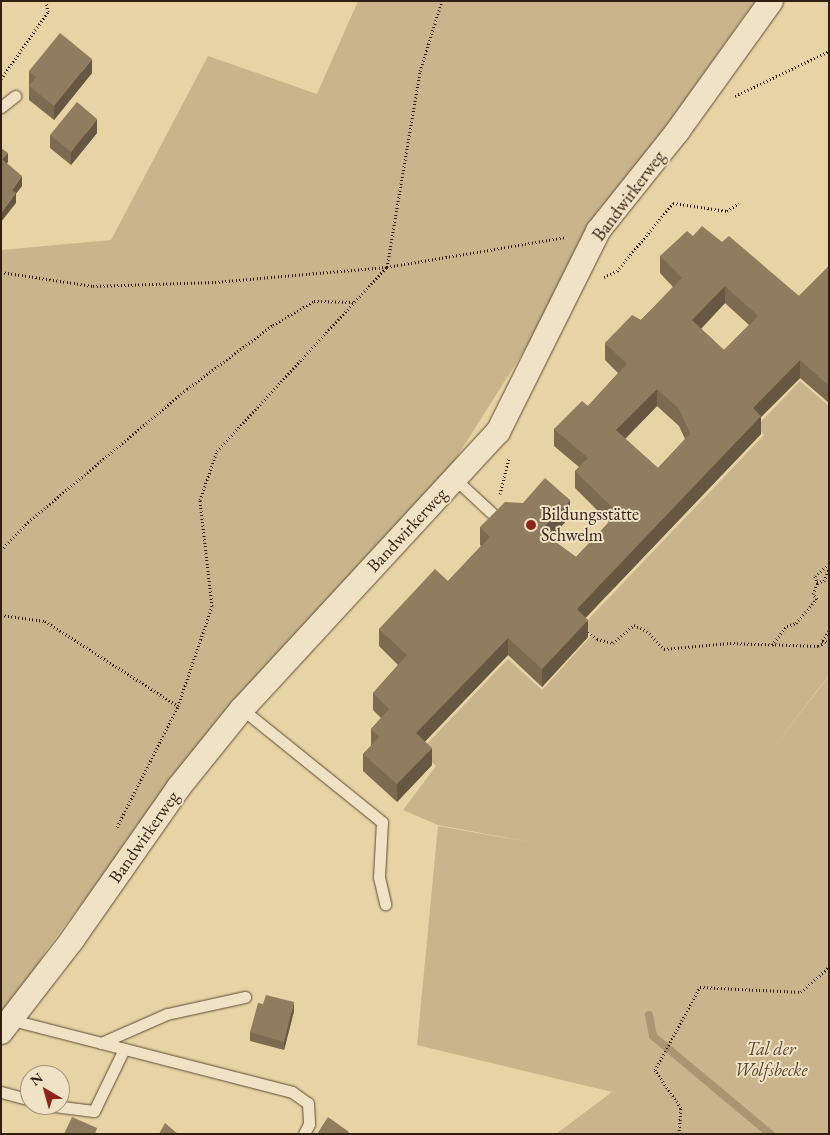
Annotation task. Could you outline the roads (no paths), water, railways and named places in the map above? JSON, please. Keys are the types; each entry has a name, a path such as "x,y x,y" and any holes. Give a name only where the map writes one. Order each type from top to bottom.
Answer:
{"street":[{"name":"Bandwirkerweg","path":"7,1026 179,787 242,709 498,432 598,231 677,132 771,1"}],"lane":[{"path":"1,107 15,96"},
{"path":"455,479 492,514"},
{"path":"242,709 382,822 379,877 385,904"},
{"path":"101,1043 167,1014 245,997"},
{"path":"7,1026 101,1043 292,1092 308,1103 309,1124 304,1134"},
{"path":"70,1108 94,1111 124,1049"},
{"path":"1,1092 20,1097"}],"waterway":[{"path":"649,1015 653,1036 770,1134"}],"place":[{"name":"Bildungsstätte Schwelm","path":"531,525"}],"park label":[{"name":"Tal der Wolfsbecke","path":"771,1060"}]}
